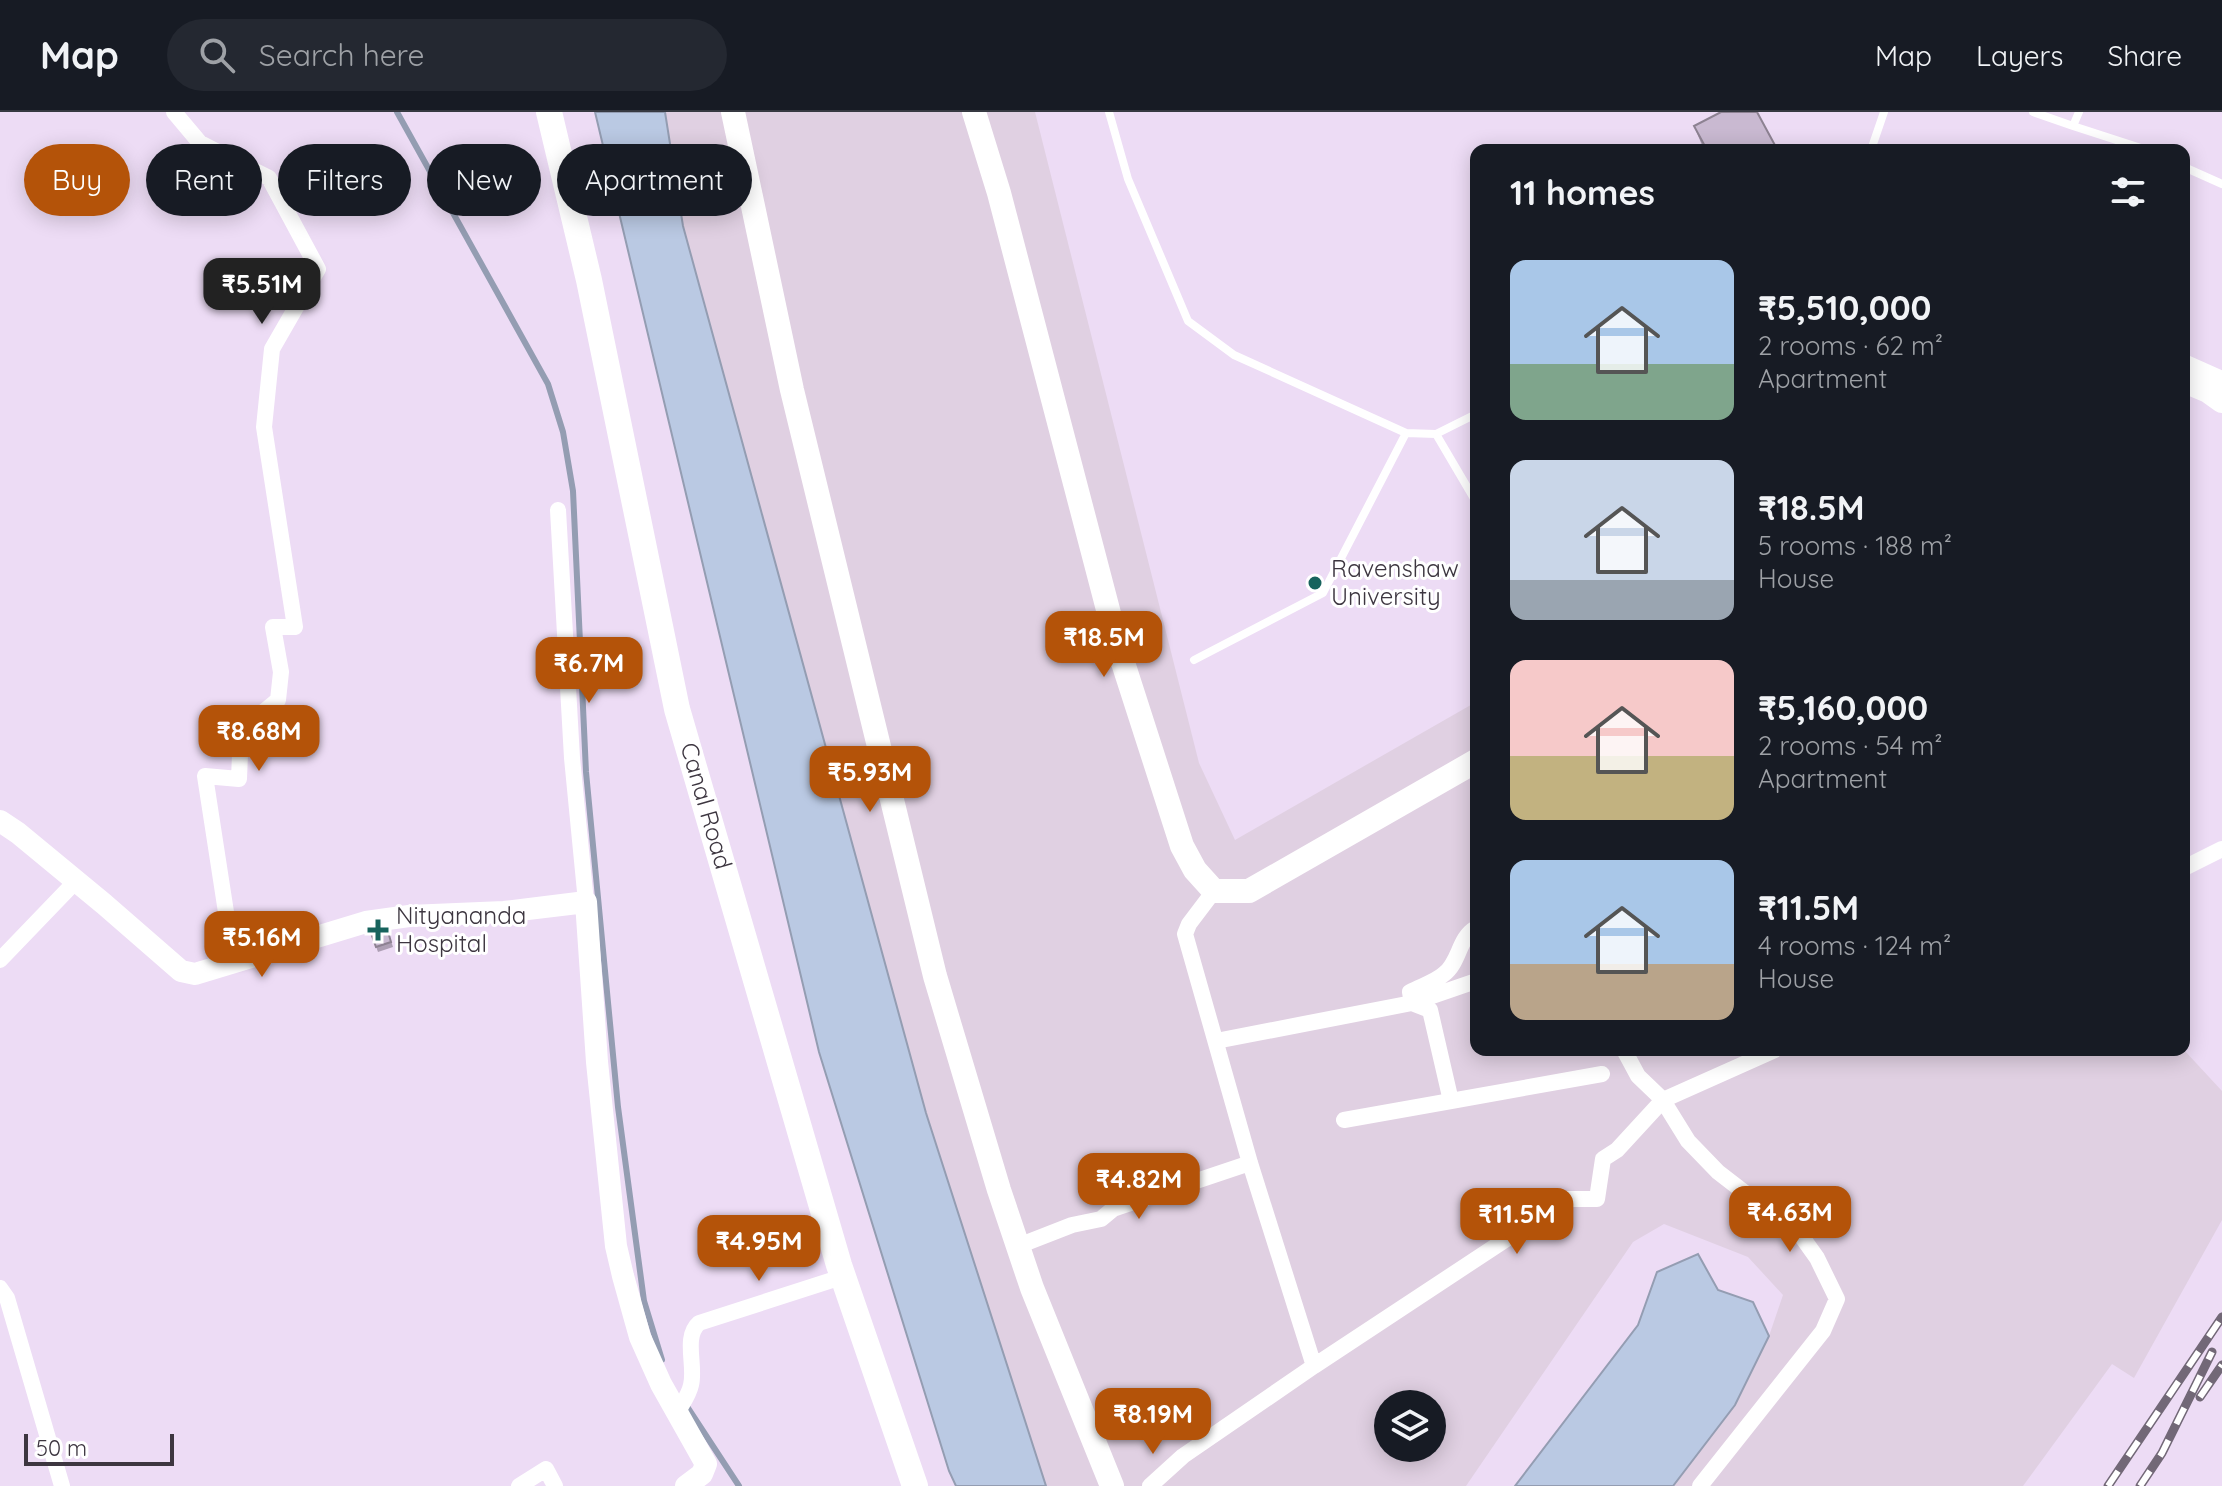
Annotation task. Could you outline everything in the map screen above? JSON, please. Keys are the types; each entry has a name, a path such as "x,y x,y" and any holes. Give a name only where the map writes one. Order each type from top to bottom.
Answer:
{"main road":[{"name":"Canal Road","path":"549,112 589,280 677,709 845,1276 915,1486"},
{"path":"733,112 792,390 931,961 1032,1288 1112,1486"},
{"path":"974,112 999,193 1117,644 1182,846 1195,870 1214,891 1249,891 1470,764"},
{"path":"2190,384 2222,401"}],"street":[{"path":"174,112 200,143 269,178 318,269 272,349 264,427 295,627 273,627 281,672 278,700 241,730 239,779 205,776 234,964"},
{"path":"2190,365 2222,379"},
{"path":"558,510 572,758 597,1062 616,1246 640,1337 706,1464 702,1474 686,1486"},
{"path":"0,821 181,971 205,973 366,922 409,916 504,912 586,902"},
{"path":"2190,865 2222,849"},
{"path":"0,960 76,881"},
{"path":"1214,891 1185,934 1250,1163 1314,1366"},
{"path":"1412,1003 1410,992 1445,974 1470,934"},
{"path":"1216,1041 1412,1003 1470,983"},
{"path":"1412,1003 1430,1010 1451,1101"},
{"path":"1627,1056 1638,1076 1663,1100 1688,1141 1718,1172 1802,1237 1817,1258 1837,1299 1823,1331 1700,1486"},
{"path":"1150,1486 1183,1456 1567,1199 1597,1199 1603,1159 1617,1150 1663,1100 1762,1056"},
{"path":"1344,1120 1602,1074"},
{"path":"1018,1246 1072,1225 1101,1219 1113,1209 1250,1163"},
{"path":"677,1413 688,1394 693,1371 691,1339 699,1323 845,1276"},
{"path":"0,1288 7,1298 62,1486"},
{"path":"519,1486 546,1469 555,1486"}],"lane":[{"path":"1109,112 1128,179 1188,321 1234,355 1406,433 1436,434 1470,417"},
{"path":"1873,144 1884,112"},
{"path":"2033,112 2128,144"},
{"path":"2073,126 2079,112"},
{"path":"2190,170 2222,184"},
{"path":"1194,660 1323,593 1406,433"},
{"path":"1436,434 1470,492"}],"shaded area":[{"path":"665,112 1035,112 1199,763 1235,840 1470,705 1470,1056 2190,1056 2222,1091 2222,1220 2134,1378 2112,1364 2023,1486 1673,1486 1735,1405 1769,1336 1783,1295 1748,1257 1664,1224 1633,1242 1466,1486 1046,1486 926,1113 683,226 681,216 752,216 752,144 670,144"}],"water":[{"path":"595,112 665,112 670,144 603,144"},
{"path":"620,216 681,216 926,1113 1046,1486 956,1486 819,1052"},
{"path":"1698,1254 1718,1290 1753,1302 1769,1336 1735,1405 1673,1486 1515,1486 1638,1325 1657,1272"}],"building":[{"path":"1721,112 1757,112 1774,144 1704,144 1694,126"},
{"path":"387,928 391,942 376,947 370,930"}],"waterway":[{"path":"397,112 548,384 563,432 573,491 586,772 618,1107 644,1301 662,1360"},
{"path":"686,1405 739,1486"}],"railway":[{"path":"2108,1486 2222,1317"},
{"path":"2140,1486 2162,1453 2212,1352"},
{"path":"2200,1397 2222,1365"}],"place":[{"name":"Ravenshaw University","path":"1315,583"},
{"name":"Nityananda Hospital","path":"378,930"}]}
